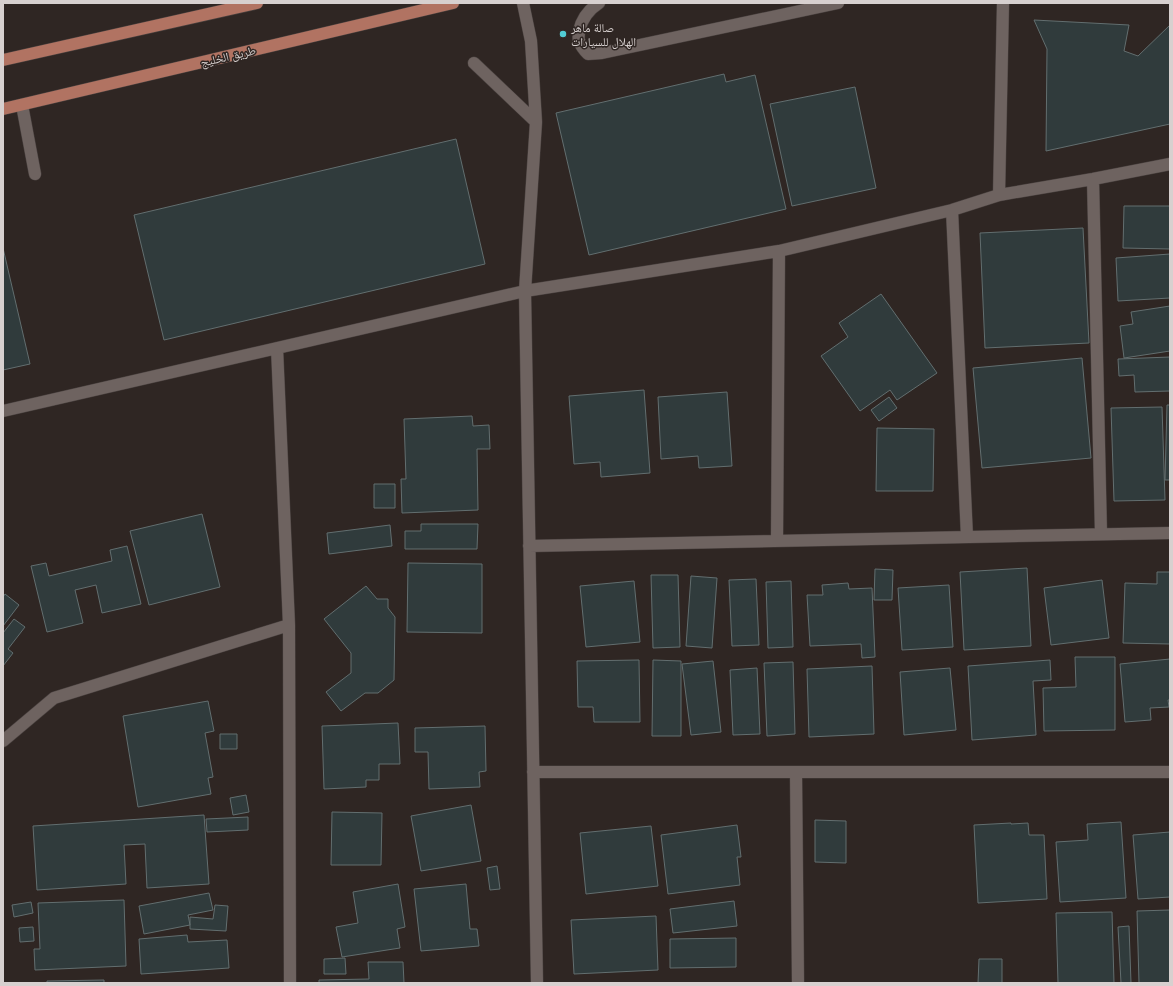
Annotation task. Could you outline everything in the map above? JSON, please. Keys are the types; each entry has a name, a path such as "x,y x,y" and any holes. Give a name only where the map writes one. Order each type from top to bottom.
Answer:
{"main road":[{"path":"3,60 257,3"},
{"name":"طريق الخليج","path":"3,109 453,3"}],"street":[{"path":"523,3 531,41 536,122 524,291 537,983"},
{"path":"599,3 591,8 584,17 580,28 578,39 582,48 588,54 602,53 838,3"},
{"path":"999,195 1003,3"},
{"path":"474,63 536,122"},
{"path":"22,105 35,174"},
{"path":"3,411 524,291 779,251 952,210 999,195 1170,164"},
{"path":"1093,179 1100,534"},
{"path":"952,210 968,537"},
{"path":"777,541 779,251"},
{"path":"277,348 289,625 290,983"},
{"path":"529,546 1170,533"},
{"path":"3,741 54,698 289,625"},
{"path":"533,772 1170,772"},
{"path":"796,772 798,983"}],"building":[{"path":"1034,20 1129,25 1124,51 1138,56 1170,25 1170,124 1046,151 1047,49"},
{"path":"724,74 726,82 755,75 786,209 589,255 556,113"},
{"path":"855,87 876,188 792,206 770,104"},
{"path":"456,139 485,264 164,340 134,215"},
{"path":"1124,206 1170,206 1170,249 1123,248"},
{"path":"1083,228 1089,343 985,348 980,233"},
{"path":"3,248 30,364 3,370"},
{"path":"1170,254 1170,298 1118,301 1116,258"},
{"path":"881,294 937,373 897,400 890,390 860,411 821,356 848,337 839,323"},
{"path":"1170,306 1170,351 1124,358 1120,326 1133,324 1131,312"},
{"path":"1170,357 1170,391 1135,392 1134,375 1119,376 1118,359"},
{"path":"1082,358 1091,458 982,468 973,368"},
{"path":"644,390 650,473 601,477 600,462 574,464 569,396"},
{"path":"727,392 732,466 699,468 698,456 661,459 658,397"},
{"path":"889,397 897,408 879,421 871,410"},
{"path":"1167,405 1170,405 1170,480 1165,480"},
{"path":"1162,407 1165,500 1114,501 1111,408"},
{"path":"472,416 473,426 489,425 490,449 477,449 478,510 402,513 401,479 406,479 404,419"},
{"path":"877,428 934,429 933,491 876,491"},
{"path":"374,484 395,484 395,508 374,508"},
{"path":"202,514 220,587 149,605 130,531"},
{"path":"421,524 478,524 477,549 405,549 405,531 421,531"},
{"path":"390,525 392,546 329,554 327,533"},
{"path":"127,546 141,604 102,613 96,585 75,590 83,623 47,632 31,566 46,563 49,576 112,561 110,550"},
{"path":"408,563 482,564 482,633 407,632"},
{"path":"1027,568 1031,646 964,650 960,572"},
{"path":"875,569 893,570 892,600 874,600"},
{"path":"1157,572 1170,572 1170,644 1123,643 1125,583 1157,584"},
{"path":"651,575 678,575 680,647 653,648"},
{"path":"691,576 717,578 712,648 686,646"},
{"path":"756,579 759,645 732,646 729,580"},
{"path":"1102,580 1109,638 1051,645 1044,588"},
{"path":"634,581 640,642 586,647 580,586"},
{"path":"791,581 793,647 768,648 766,582"},
{"path":"848,583 849,589 872,588 875,657 862,658 861,644 810,646 807,595 823,595 822,585"},
{"path":"949,585 953,647 902,650 898,588"},
{"path":"366,586 377,599 388,599 388,608 395,617 394,680 378,693 365,693 341,711 326,692 351,673 351,653 324,619"},
{"path":"5,594 19,605 3,626 3,597"},
{"path":"14,619 25,627 8,649 13,653 3,666 3,633"},
{"path":"1075,657 1115,657 1115,730 1044,731 1043,688 1076,687"},
{"path":"1170,659 1169,707 1150,708 1151,720 1125,722 1120,664"},
{"path":"639,660 640,722 594,722 593,707 578,707 577,661"},
{"path":"653,660 681,661 681,736 652,736"},
{"path":"1050,660 1051,680 1033,681 1036,735 972,740 968,666"},
{"path":"713,661 721,732 691,735 682,664"},
{"path":"793,662 795,734 767,736 764,663"},
{"path":"872,666 874,734 809,737 807,669"},
{"path":"757,668 760,734 733,735 730,670"},
{"path":"950,668 956,730 904,735 900,672"},
{"path":"208,701 214,731 205,733 213,777 208,778 211,794 138,807 123,716"},
{"path":"398,723 400,764 379,764 379,780 366,780 366,787 324,789 322,726"},
{"path":"485,726 486,771 479,772 480,787 429,789 428,752 415,752 415,728"},
{"path":"220,734 237,734 237,749 220,749"},
{"path":"246,795 249,812 233,815 230,798"},
{"path":"471,805 481,861 421,871 411,816"},
{"path":"332,812 382,813 381,865 331,865"},
{"path":"204,815 209,884 147,888 145,844 124,845 126,884 37,890 33,826"},
{"path":"248,817 248,830 207,832 206,819"},
{"path":"815,820 846,821 846,863 815,862"},
{"path":"1121,822 1126,898 1060,902 1056,842 1088,840 1087,824"},
{"path":"1028,823 1029,835 1044,835 1047,899 978,903 974,825"},
{"path":"737,825 741,857 737,857 740,885 668,894 661,835"},
{"path":"651,826 658,886 586,894 580,833"},
{"path":"1170,832 1170,897 1138,899 1133,835"},
{"path":"497,866 500,889 490,890 487,868"},
{"path":"398,884 405,927 397,929 400,948 342,957 336,927 358,923 353,892"},
{"path":"466,884 470,929 477,929 479,946 421,951 414,889"},
{"path":"209,893 213,910 188,915 190,925 144,934 139,906"},
{"path":"124,900 126,966 35,970 34,949 40,949 38,903"},
{"path":"734,901 737,926 673,933 670,909"},
{"path":"31,902 33,913 14,917 12,905"},
{"path":"215,905 228,906 226,931 190,929 190,917 213,919"},
{"path":"1170,910 1170,983 1139,983 1137,911"},
{"path":"1112,912 1114,983 1058,983 1056,913"},
{"path":"656,916 658,970 574,974 571,920"},
{"path":"1129,926 1131,983 1121,983 1118,927"},
{"path":"33,927 34,941 20,942 19,928"},
{"path":"187,935 188,942 227,940 229,968 141,974 139,939"},
{"path":"736,938 736,967 670,968 670,939"},
{"path":"345,958 346,974 324,974 324,959"},
{"path":"979,959 1002,959 1002,983 978,983"},
{"path":"368,962 403,962 404,983 319,983 319,980 369,979"},
{"path":"104,980 104,983 47,983 47,981"}],"place":[{"name":"صالة ماهر الهلال للسيارات","path":"563,34"}]}
